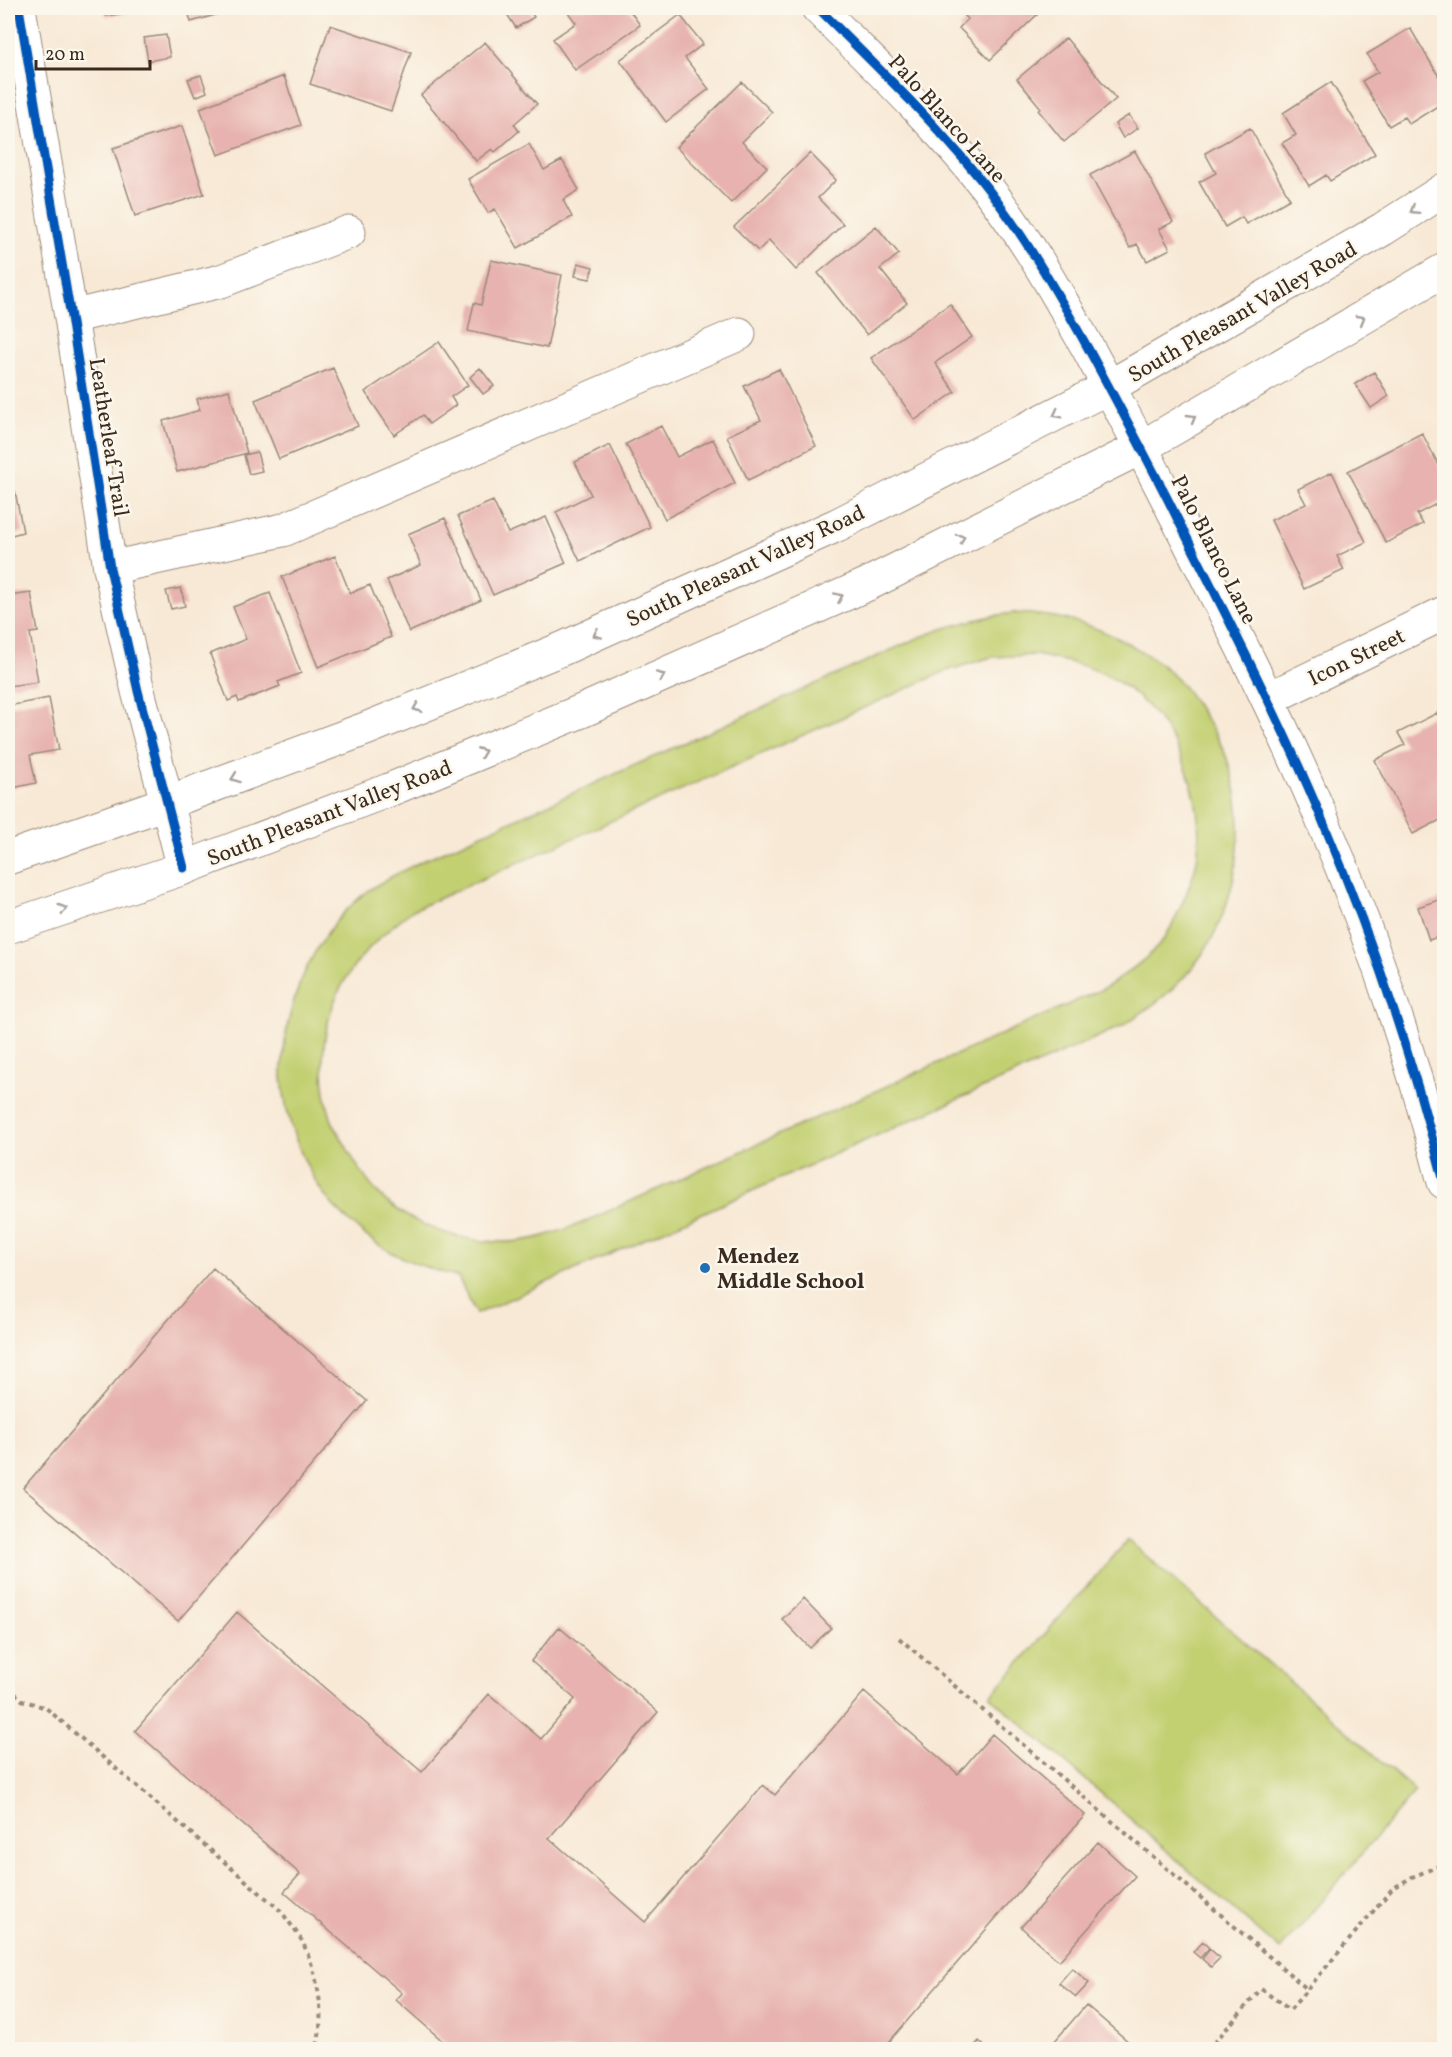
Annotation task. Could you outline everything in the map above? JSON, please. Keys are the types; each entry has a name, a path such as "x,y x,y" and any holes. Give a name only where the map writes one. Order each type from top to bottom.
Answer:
{"main road":[{"name":"Leatherleaf Trail","path":"19,8 110,568 138,691 184,868"},
{"name":"Palo Blanco Lane","path":"818,8 912,102 980,179 1058,294 1142,447 1268,699 1320,815 1363,922 1439,1141 1444,1182"},
{"name":"South Pleasant Valley Road","path":"8,858 166,803 368,728 564,648 837,525 1109,387 1383,229 1444,190"},
{"path":"71,317 221,281 349,232"},
{"name":"South Pleasant Valley Road","path":"8,927 184,868 389,790 585,710 868,584 1142,447 1444,270"},
{"path":"110,568 283,530 740,334"},
{"name":"Icon Street","path":"1268,699 1444,613"}],"path":[{"path":"899,1638 1307,1989"},
{"path":"8,1687 22,1700 46,1708 281,1911 301,1939 311,1961 316,1980 321,2013 316,2049"},
{"path":"1208,2049 1261,1989 1290,2010 1392,1888 1444,1864"}],"green space":[{"path":"1030,614 1074,621 1131,645 1152,658 1180,682 1216,735 1222,748 1235,789 1238,817 1238,846 1234,875 1227,903 1216,929 1202,954 1170,991 1120,1027 476,1314 458,1277 418,1264 380,1246 349,1221 325,1196 309,1169 291,1125 284,1094 282,1064 292,1009 307,968 329,931 358,899 381,882 424,860 918,638 965,622 1000,615","holes":["1036,655 1098,671 1128,689 1148,707 1164,727 1178,750 1188,775 1195,800 1198,826 1198,852 1194,874 1166,936 1135,967 1107,987 582,1223 542,1237 510,1242 469,1239 425,1225 398,1210 380,1196 360,1170 331,1118 323,1071 325,1039 332,1007 353,968 380,937 413,910 946,671 992,657"]},
{"path":"1128,1540 1415,1791 1280,1950 990,1696"}],"building":[{"path":"105,8 147,8 147,10 106,16"},
{"path":"187,8 239,8 191,22"},
{"path":"503,8 528,8 534,17 516,28"},
{"path":"565,8 628,8 640,25 575,70 553,39 576,23"},
{"path":"957,8 1044,8 990,60 959,28 968,19"},
{"path":"680,15 703,44 685,58 709,89 666,122 620,60"},
{"path":"330,25 411,52 391,111 310,84"},
{"path":"1410,28 1444,85 1444,102 1409,124 1404,117 1389,126 1362,81 1378,72 1367,54"},
{"path":"166,35 170,57 148,61 144,38"},
{"path":"1066,38 1116,99 1064,142 1038,110 1041,108 1017,79"},
{"path":"485,42 537,104 514,124 519,131 495,152 492,149 476,161 421,95"},
{"path":"201,75 207,92 195,97 188,79"},
{"path":"284,76 301,125 218,155 200,108"},
{"path":"742,82 772,112 742,142 767,167 731,203 676,147"},
{"path":"1331,82 1375,154 1330,181 1326,175 1309,186 1282,143 1296,135 1283,113"},
{"path":"1129,115 1138,128 1123,138 1115,124"},
{"path":"182,126 204,194 135,216 113,148"},
{"path":"1250,128 1290,199 1246,224 1242,217 1225,227 1199,182 1216,173 1205,153"},
{"path":"529,144 544,170 562,160 579,190 563,200 572,217 518,248 495,209 488,213 468,179"},
{"path":"1135,151 1173,222 1159,229 1170,249 1147,261 1137,244 1130,248 1090,175"},
{"path":"810,153 836,180 818,198 843,224 796,270 769,240 758,251 734,227"},
{"path":"876,226 899,254 880,269 907,303 867,335 818,273"},
{"path":"491,260 562,275 547,348 468,331 474,303 481,305"},
{"path":"578,263 593,267 590,279 575,276"},
{"path":"950,304 972,337 935,363 955,392 915,420 871,358"},
{"path":"439,342 468,385 451,397 456,405 429,424 423,415 394,435 365,392"},
{"path":"333,368 358,426 279,459 255,400"},
{"path":"480,368 494,386 483,394 470,377"},
{"path":"779,369 816,446 748,480 727,436 761,420 744,386"},
{"path":"1374,372 1389,396 1371,408 1355,384"},
{"path":"229,390 247,453 177,472 163,421 200,410 197,399"},
{"path":"661,426 677,457 713,439 735,483 665,519 626,444"},
{"path":"1422,433 1444,475 1444,500 1417,514 1423,524 1386,543 1348,471"},
{"path":"610,445 650,527 580,561 556,512 591,495 575,462"},
{"path":"257,452 262,471 249,474 244,455"},
{"path":"1332,472 1366,542 1337,556 1344,570 1304,589 1271,520 1306,504 1298,489"},
{"path":"15,491 23,532 8,536 8,492"},
{"path":"493,501 508,533 546,517 566,563 493,595 458,516"},
{"path":"445,518 481,600 409,632 387,580 421,565 408,534"},
{"path":"335,556 350,593 370,585 391,637 318,667 282,577"},
{"path":"181,588 185,606 171,609 166,591"},
{"path":"31,593 38,632 30,633 38,682 8,686 8,596"},
{"path":"270,593 301,673 278,682 280,686 239,702 237,697 228,701 210,654 246,639 233,607"},
{"path":"49,698 59,750 30,755 36,783 8,789 8,706"},
{"path":"1437,713 1444,727 1444,818 1413,834 1375,760 1405,745 1398,733"},
{"path":"1444,898 1444,935 1429,940 1418,907"},
{"path":"213,1268 367,1401 178,1621 23,1488"},
{"path":"803,1599 831,1628 810,1648 782,1619"},
{"path":"237,1612 422,1772 489,1694 541,1739 575,1699 531,1661 559,1627 658,1712 549,1838 645,1922 763,1785 775,1795 864,1692 958,1774 992,1734 1085,1815 882,2050 453,2050 396,2000 402,1993 284,1892 300,1874 135,1731"},
{"path":"1098,1842 1135,1876 1059,1961 1021,1927"},
{"path":"1203,1942 1209,1948 1200,1958 1193,1952"},
{"path":"1210,1949 1220,1958 1211,1967 1202,1959"},
{"path":"1072,1968 1089,1983 1076,1997 1059,1983"},
{"path":"1086,2005 1138,2050 1063,2050 1054,2042"},
{"path":"979,2041 988,2050 971,2050"}],"cycle path":[{"path":"19,8 110,568 138,691 184,868"},
{"path":"818,8 922,113 996,199 1051,284 1123,413 1252,666 1321,817 1357,906 1389,997 1444,1182"}],"place":[{"name":"Mendez Middle School","path":"705,1268"}]}
